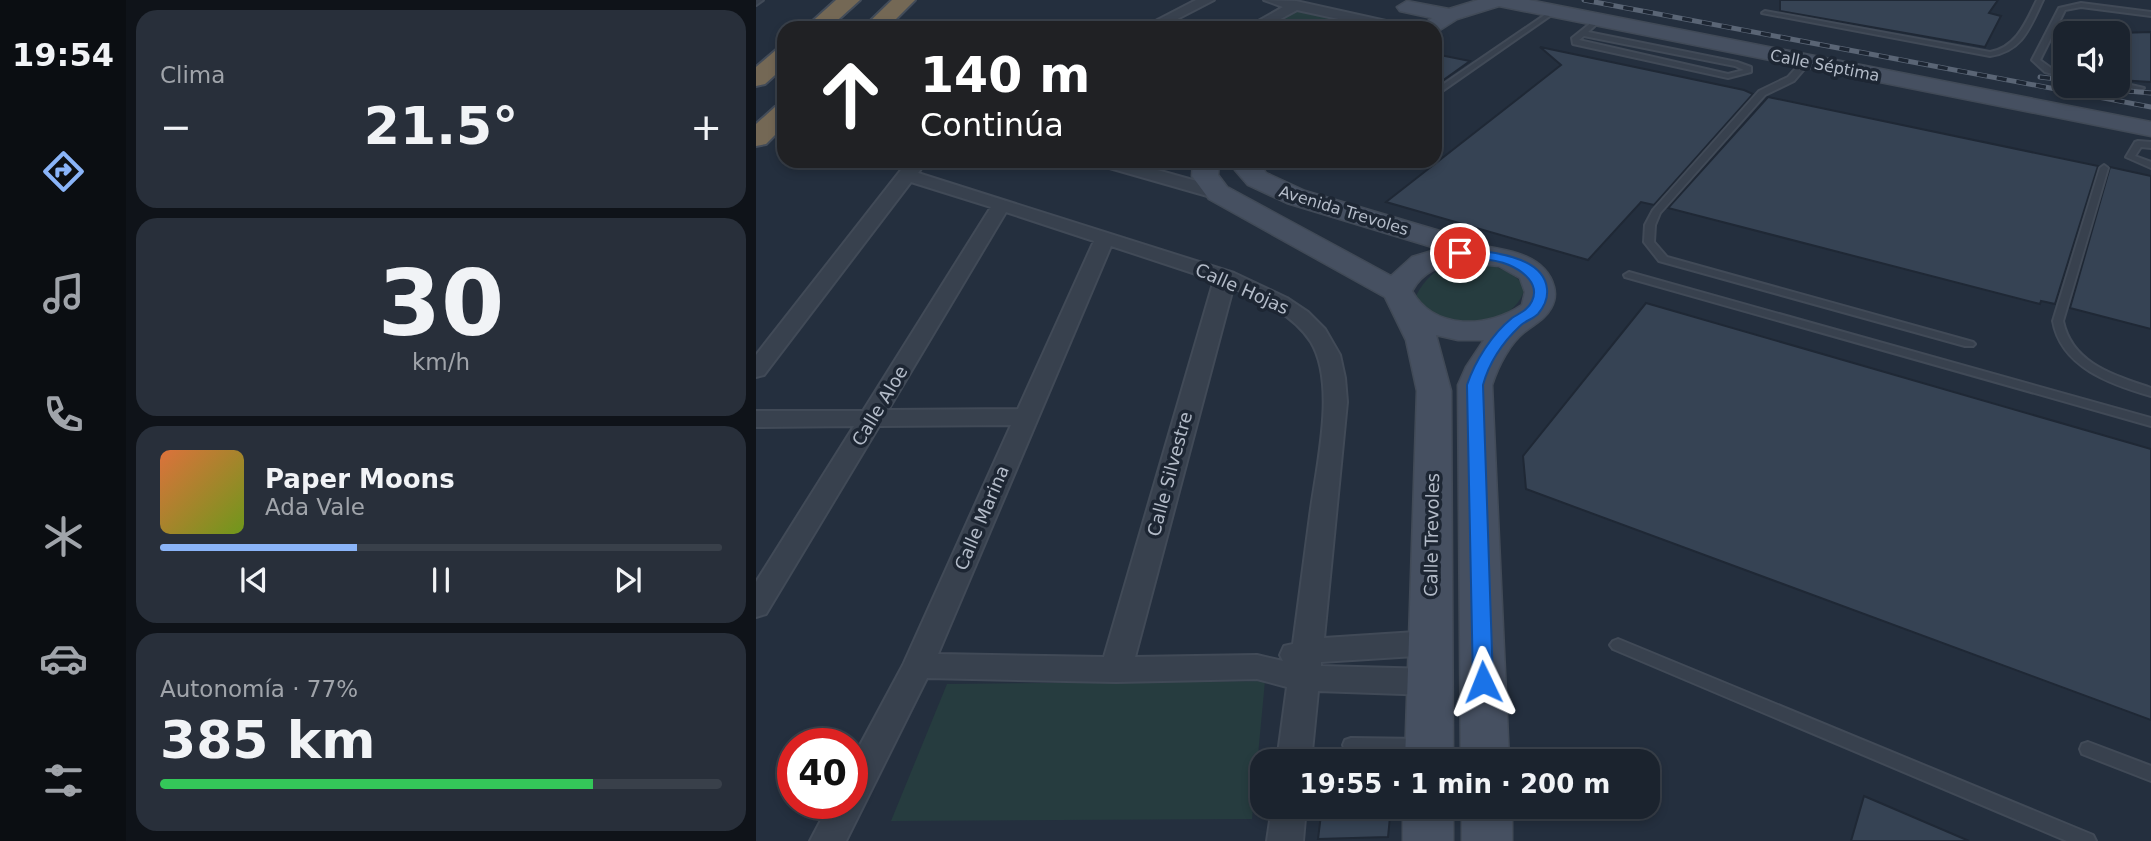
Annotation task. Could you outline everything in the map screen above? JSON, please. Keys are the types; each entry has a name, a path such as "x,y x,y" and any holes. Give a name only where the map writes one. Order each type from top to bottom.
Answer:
{"highway":[{"path":"824,21 849,0"},
{"path":"882,21 904,0"},
{"path":"756,79 777,61"},
{"path":"756,138 777,118"}],"street":[{"path":"1164,21 1207,0"},
{"path":"1271,0 1367,21"},
{"path":"1440,21 1450,15 1499,0"},
{"name":"Calle Séptima","path":"1499,0 1554,11 1590,26 1807,61 2151,129"},
{"path":"1397,21 1406,4 1450,15"},
{"path":"1266,21 1296,5"},
{"path":"756,370 912,168"},
{"name":"Calle Hojas","path":"912,168 1002,204 1225,277 1288,307 1317,333 1332,361 1334,427 1295,749"},
{"path":"1130,168 1218,193"},
{"path":"1206,168 1205,176 1218,193"},
{"name":"Avenida Trevoles","path":"1247,168 1256,179 1296,197 1494,256"},
{"name":"Avenida Trevoles","path":"1218,193 1403,303"},
{"name":"Calle Aloe","path":"756,606 1002,204"},
{"name":"Calle Marina","path":"868,763 918,666 1105,238"},
{"path":"1460,253 1494,256 1531,272 1540,285 1541,299 1532,312 1516,322 1490,330 1460,331 1431,325 1403,303 1406,273 1429,260 1460,253"},
{"name":"Calle Silvestre","path":"1116,670 1225,277"},
{"name":"Calle Trevoles","path":"1403,303 1422,340 1434,391 1429,749"},
{"path":"1485,749 1475,385 1480,369 1491,351 1516,322"},
{"path":"756,419 872,420 1025,416"},
{"path":"918,666 1116,670 1257,667 1306,664 1431,643"},
{"path":"1306,664 1431,682"},
{"path":"828,841 840,819"},
{"path":"1285,841 1288,819"},
{"path":"1428,841 1429,819"},
{"path":"1487,819 1488,841"}],"lane":[{"path":"756,3 760,0"},
{"path":"1765,13 2002,54 2021,38 2040,0"},
{"path":"2056,21 2062,8 2081,5 2151,14"},
{"path":"1442,89 1554,11"},
{"path":"1590,26 1748,69 1743,74 1728,76 1586,46 1575,40 1590,26"},
{"path":"2053,26 2036,60 2053,71"},
{"path":"1807,61 1791,79 1762,93 1656,212 1650,225 1649,242 1663,259 1969,344"},
{"path":"2130,86 2140,88"},
{"path":"2151,145 2138,144 2130,157 2151,165"},
{"path":"2104,168 2058,321 2058,335 2065,348 2090,366 2151,393"},
{"path":"1629,275 2151,422"},
{"path":"1618,645 2087,841"},
{"path":"1351,745 1386,749"},
{"path":"2088,750 2151,774"}],"green space":[{"path":"1298,10 1350,21 1278,21"},
{"path":"1456,262 1485,264 1502,269 1525,286 1520,300 1511,310 1484,321 1453,320 1426,309 1416,296 1432,274"},
{"path":"1265,681 1259,749 1250,749 1252,819 891,821 947,684"}],"building":[{"path":"1780,0 1998,0 1989,13 2001,16 1985,47 1780,11"},
{"path":"2151,32 2151,82 2130,81 2130,33"},
{"path":"1540,47 1753,94 1654,205 1641,202 1588,260 1386,202 1429,168 1442,168 1442,158 1561,65"},
{"path":"1442,55 1470,61 1442,81"},
{"path":"1768,97 2098,166 2055,304 2041,301 2040,304 1668,208"},
{"path":"2110,167 2151,176 2151,329 2070,308"},
{"path":"1646,303 2151,449 2151,720 1526,489 1523,456"},
{"path":"1864,796 1969,841 1851,841"},
{"path":"1320,819 1390,819 1388,837 1318,839"}],"railway":[{"path":"1584,0 2151,107"},
{"path":"2040,77 2053,79"},
{"path":"2130,91 2151,93"}],"route":[{"path":"1460,253 1494,256 1515,262 1531,272 1540,285 1541,299 1532,312 1516,322 1491,351 1480,369 1475,385 1483,682"}]}
